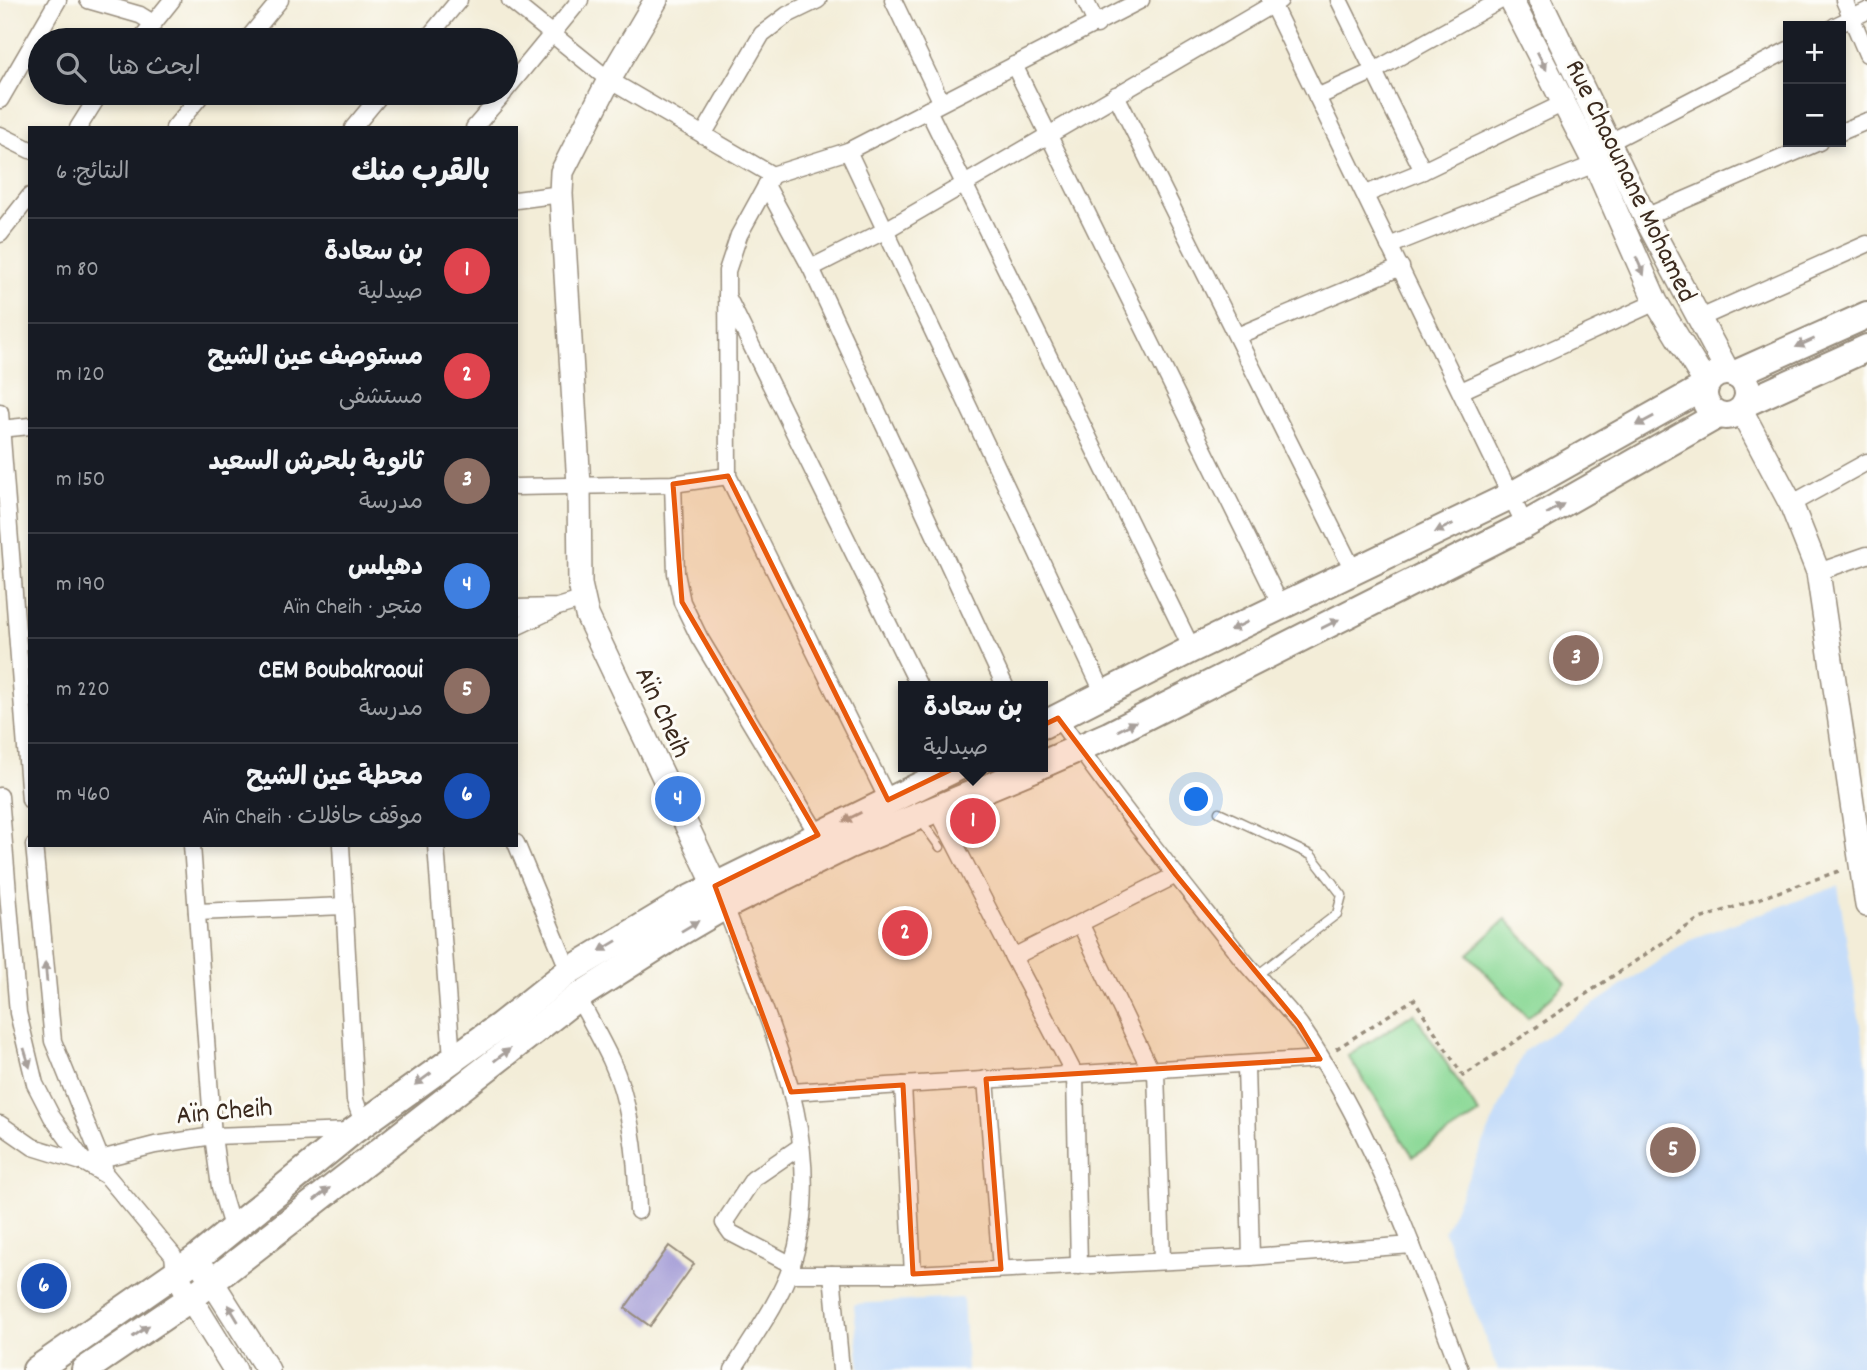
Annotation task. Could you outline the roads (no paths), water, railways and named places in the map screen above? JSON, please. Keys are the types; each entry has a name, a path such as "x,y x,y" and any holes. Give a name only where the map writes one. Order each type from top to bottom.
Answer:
{"main road":[{"path":"1050,722 1192,649 1512,495 1718,379 1867,316"},
{"path":"1048,762 1080,750 1525,525 1735,409 1867,348"},
{"path":"1718,379 1704,400 1735,409"},
{"path":"1718,379 1747,386 1735,409"},
{"path":"85,1370 191,1298 578,997 720,896 818,835 947,772"},
{"path":"36,1370 232,1227 358,1127 569,971 720,896 1024,772"}],"street":[{"path":"42,28 58,0"},
{"path":"89,0 139,15 153,23"},
{"path":"149,28 172,0"},
{"path":"257,28 280,0"},
{"path":"436,28 459,0"},
{"path":"510,0 609,80 702,135 769,180 1003,681"},
{"path":"518,76 580,0"},
{"path":"518,625 581,600 579,485 561,194 562,172 609,80 656,0"},
{"path":"702,135 762,34 787,15 818,0"},
{"path":"893,0 963,185 1192,649"},
{"path":"1085,0 1097,25"},
{"path":"888,800 728,476 725,291 727,271 738,235 769,180 848,151 1141,0"},
{"path":"1339,0 1423,171"},
{"path":"1317,97 1374,71 1502,0"},
{"name":"Rue Chaounane Mohamed","path":"1511,0 1595,164 1656,302 1718,379"},
{"name":"Rue Chaounane Mohamed","path":"1540,0 1645,217 1698,319 1718,379"},
{"path":"1844,0 1867,54"},
{"path":"811,268 884,231 1274,1 1317,97 1525,525"},
{"path":"1846,21 1867,11"},
{"path":"0,100 28,52"},
{"path":"1610,142 1783,53"},
{"path":"1014,65 1281,606"},
{"path":"1116,95 1354,572"},
{"path":"1366,194 1423,171 1564,103"},
{"path":"79,126 92,105"},
{"path":"176,126 193,105"},
{"path":"356,126 372,105"},
{"path":"476,126 493,105"},
{"path":"1846,130 1867,121"},
{"path":"0,135 28,149"},
{"path":"1645,217 1807,147"},
{"path":"848,151 1104,694"},
{"path":"1389,246 1595,164"},
{"path":"518,200 561,194"},
{"path":"0,234 28,199"},
{"path":"1698,319 1867,244"},
{"path":"1237,336 1401,267"},
{"path":"725,291 917,681"},
{"path":"1461,391 1656,302"},
{"path":"1735,409 1791,504 1818,572 1861,815 1861,864 1867,905"},
{"path":"0,412 24,674 28,758"},
{"path":"1,429 28,426"},
{"path":"1791,504 1867,462"},
{"path":"518,487 673,484 728,476"},
{"path":"673,484 676,573 682,601 699,637 818,835"},
{"path":"1818,572 1867,555"},
{"name":"Aïn Cheih","path":"581,600 720,896"},
{"path":"518,608 558,607"},
{"path":"1050,722 1080,750 1256,976 1299,1024 1350,1107 1412,1245 1460,1370"},
{"path":"0,796 18,1013 24,1045 35,1084 52,1117 85,1163"},
{"path":"927,811 1013,957 1075,1075 1079,1266"},
{"path":"34,847 53,1041 107,1176"},
{"path":"192,847 213,1136 220,1187 232,1227"},
{"path":"341,847 358,1127"},
{"path":"436,847 453,1058"},
{"path":"517,847 569,971"},
{"path":"1013,957 1176,875"},
{"path":"720,896 791,1092 801,1146 803,1187 799,1239 791,1270 733,1370"},
{"path":"197,912 345,906"},
{"path":"1081,925 1153,1071 1162,1259"},
{"path":"578,997 612,1062 621,1086 633,1147 638,1211"},
{"path":"791,1092 1246,1066 1320,1059"},
{"path":"1246,1066 1251,1257"},
{"path":"986,1079 1001,1269"},
{"path":"903,1085 913,1274"},
{"path":"0,1124 33,1147 85,1163 107,1176 182,1262 214,1280 268,1370"},
{"name":"Aïn Cheih","path":"85,1163 101,1157 213,1136 358,1127"},
{"path":"801,1146 753,1179 724,1223 732,1233 791,1270 832,1275 913,1274 1162,1259 1251,1257 1412,1245"},
{"path":"182,1262 191,1298 235,1370"},
{"path":"832,1275 841,1370"}],"lane":[{"path":"927,811 940,848"},
{"path":"1219,812 1311,855 1342,895 1336,914 1256,976"}],"place":[{"name":"ثانوية بلحرش السعيد","path":"1576,658"},
{"name":"دهيلس","path":"678,799"},
{"name":"بن سعادة","path":"973,821"},
{"name":"مستوصف عين الشيح","path":"905,933"},
{"name":"CEM Boubakraoui","path":"1673,1150"},
{"name":"محطة عين الشيح","path":"44,1286"}]}
